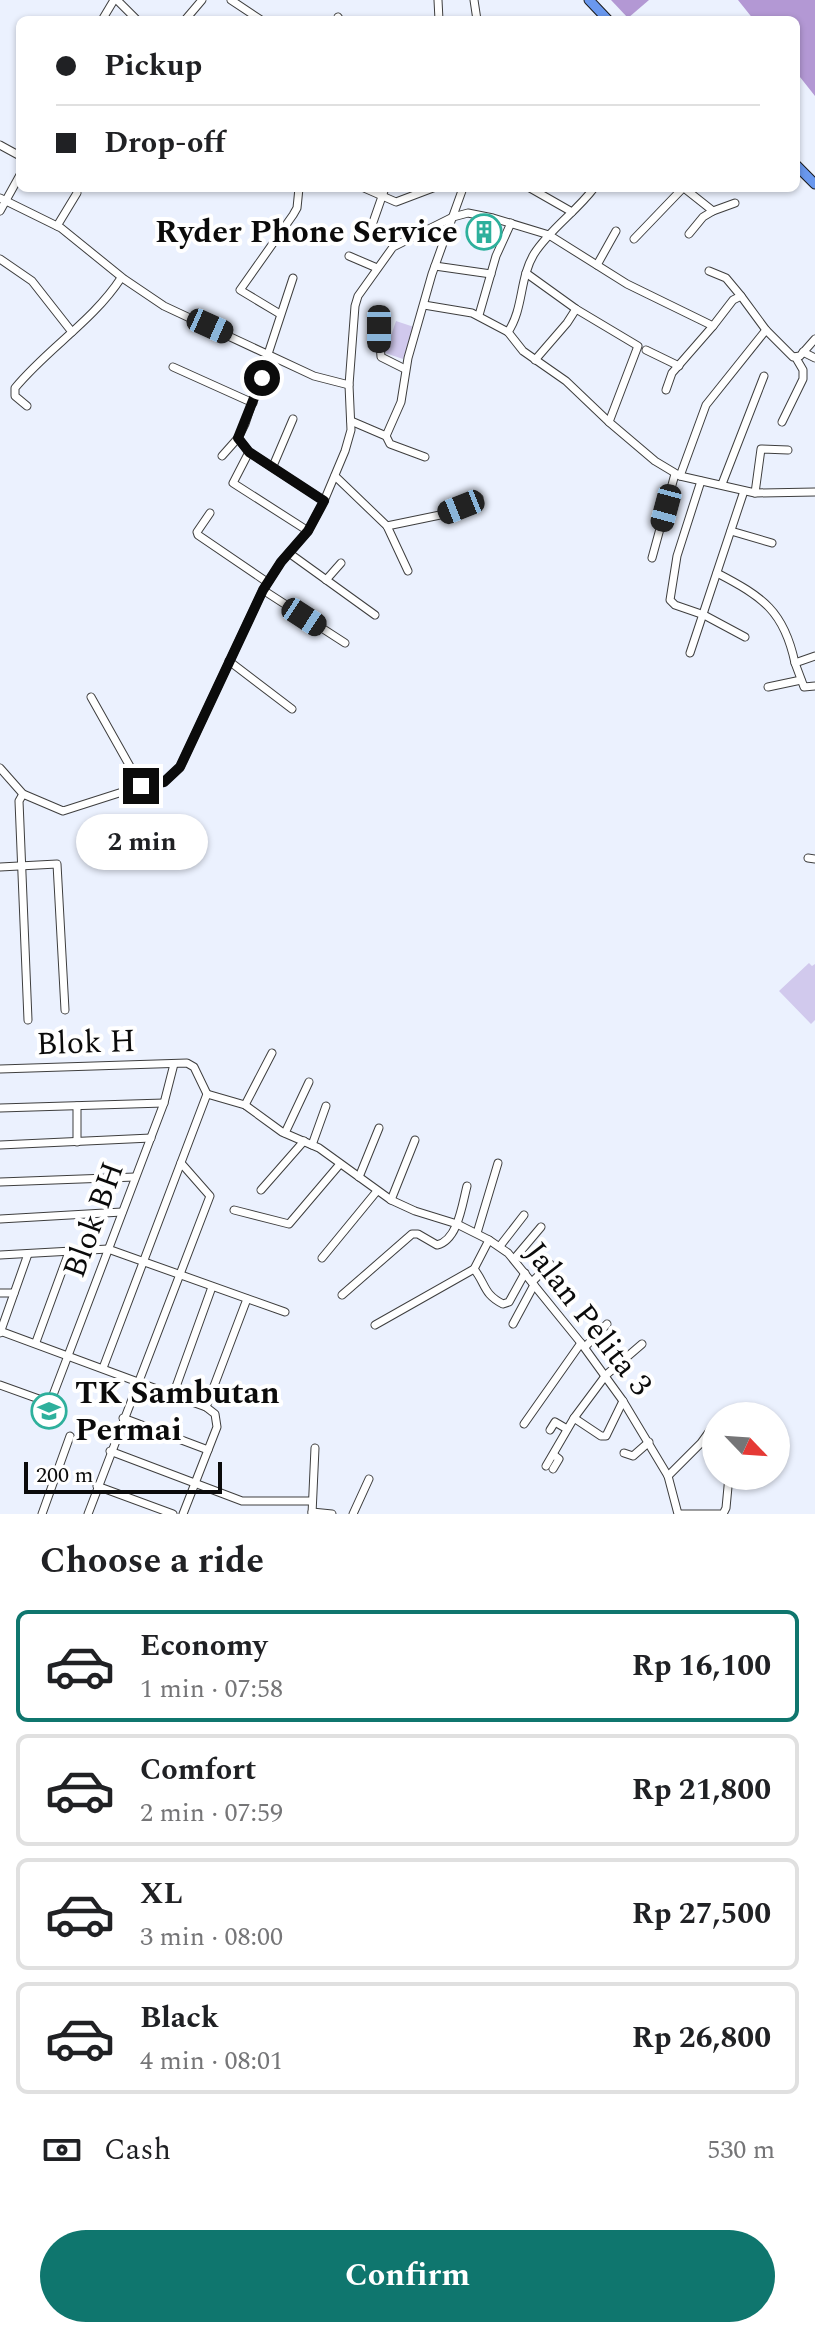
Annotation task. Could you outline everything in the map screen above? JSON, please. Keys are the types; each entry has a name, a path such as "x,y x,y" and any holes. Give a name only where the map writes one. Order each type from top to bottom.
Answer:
{"main road":[{"path":"589,0 604,16"},
{"path":"800,169 815,184"}],"street":[{"path":"115,0 133,16"},
{"path":"188,16 202,0"},
{"path":"231,0 255,16"},
{"path":"0,211 3,199 16,181"},
{"path":"280,314 240,290 293,215 299,192"},
{"path":"372,192 396,202 422,192"},
{"path":"371,228 384,192"},
{"path":"386,436 401,402 405,369 459,192"},
{"path":"537,192 572,212"},
{"path":"508,332 519,312 526,273 534,254 590,192"},
{"path":"634,239 679,192"},
{"path":"688,192 713,211"},
{"path":"57,226 77,193"},
{"path":"3,199 57,226 121,278 164,306 314,376 349,385"},
{"path":"689,234 703,217 735,203"},
{"path":"0,768 23,794 63,811 141,786 164,782 180,767 265,586 308,531 335,476 348,441 351,421 349,385 353,313 358,296 393,247 453,217 476,214 549,235 646,295 713,326"},
{"path":"479,315 496,256 511,223"},
{"path":"597,265 616,231"},
{"path":"349,256 377,268"},
{"path":"0,259 32,281 72,332"},
{"path":"435,266 491,274"},
{"path":"709,271 726,278 766,330 790,355 815,358"},
{"path":"526,273 576,309 679,366"},
{"path":"27,406 15,396 15,388 52,348 109,296 121,278"},
{"path":"222,456 238,438 253,403 293,278"},
{"path":"666,390 672,373 733,300 741,296"},
{"path":"424,305 479,315 508,332 535,360 566,381 610,424 678,475 755,493 815,492"},
{"path":"535,360 576,309"},
{"path":"379,329 381,357 405,369"},
{"path":"652,558 666,508 706,405 766,330"},
{"path":"800,355 815,339"},
{"path":"610,424 642,348"},
{"path":"782,422 803,379 800,355"},
{"path":"173,367 253,403"},
{"path":"722,484 764,376"},
{"path":"273,466 293,419"},
{"path":"351,421 386,436 390,444 425,457"},
{"path":"238,438 249,452 324,501"},
{"path":"755,493 761,449 788,450"},
{"path":"249,452 233,483 308,531"},
{"path":"335,476 387,526 408,571"},
{"path":"701,481 677,556 670,600 745,637"},
{"path":"690,653 744,491"},
{"path":"387,526 445,514 479,498"},
{"path":"210,513 198,535 345,643"},
{"path":"731,531 772,543"},
{"path":"289,553 375,615"},
{"path":"326,580 341,563"},
{"path":"717,573 765,602 786,630 805,688 815,686"},
{"path":"795,663 815,656"},
{"path":"229,661 292,709"},
{"path":"768,687 801,680"},
{"path":"91,697 141,786"},
{"path":"23,794 19,801 28,1020"},
{"path":"0,867 57,864 65,1010"},
{"path":"245,1105 272,1053"},
{"path":"103,1368 207,1094 193,1066 174,1064"},
{"name":"Blok H","path":"0,1069 174,1064"},
{"name":"Blok BH","path":"0,1385 50,1403 164,1103 174,1064"},
{"path":"285,1133 309,1082"},
{"name":"Jalan Pelita 3","path":"207,1094 245,1105 285,1133 308,1143 391,1200 457,1224 500,1246 514,1259 606,1375 668,1476 679,1514"},
{"path":"0,1108 164,1103"},
{"path":"77,1106 77,1142"},
{"path":"261,1190 308,1143 326,1106"},
{"path":"359,1177 379,1128"},
{"path":"0,1145 151,1138"},
{"path":"391,1200 415,1140"},
{"path":"88,1514 210,1196 181,1163"},
{"path":"477,1233 498,1163"},
{"path":"234,1210 289,1224 340,1164"},
{"path":"0,1182 135,1177"},
{"path":"342,1295 408,1236 418,1234 442,1245 457,1224 467,1186"},
{"path":"322,1258 377,1191"},
{"path":"0,1219 122,1212"},
{"path":"500,1246 524,1215"},
{"path":"514,1259 541,1227"},
{"path":"375,1325 474,1269 489,1240"},
{"path":"0,1255 108,1249 285,1312"},
{"path":"36,1342 69,1252"},
{"path":"28,1254 0,1331 206,1407 215,1414 218,1420 183,1514"},
{"path":"513,1324 533,1284 550,1264"},
{"path":"474,1269 482,1279 486,1292 503,1304 509,1302 525,1273"},
{"path":"173,1395 212,1287"},
{"path":"0,1293 14,1293"},
{"path":"206,1407 247,1299"},
{"path":"524,1424 583,1345 607,1324"},
{"path":"550,1468 574,1418 606,1375 642,1344"},
{"path":"574,1418 601,1436 606,1436 623,1401"},
{"path":"123,1418 208,1450"},
{"path":"550,1430 555,1422 567,1429"},
{"path":"42,1514 70,1436"},
{"path":"624,1453 633,1456 649,1442"},
{"path":"668,1476 702,1442"},
{"path":"315,1448 312,1513 332,1514"},
{"path":"110,1451 244,1501 311,1501"},
{"path":"353,1514 369,1479"},
{"path":"97,1486 173,1514"},
{"path":"679,1514 723,1514 728,1490"}],"shaded area":[{"path":"611,0 649,0 630,16 626,16"},
{"path":"738,0 815,0 815,96 800,77 800,16 751,16"},
{"path":"396,321 414,327 403,359 385,353"},
{"path":"809,963 812,966 815,964 815,1020 811,1024 779,991"}],"place":[{"name":"Ryder Phone Service","path":"484,232"},
{"name":"TK Sambutan Permai","path":"49,1411"}],"route":[{"path":"141,786 164,782 180,767 263,590 281,562 308,531 324,501 249,452 238,438 262,378"}]}
